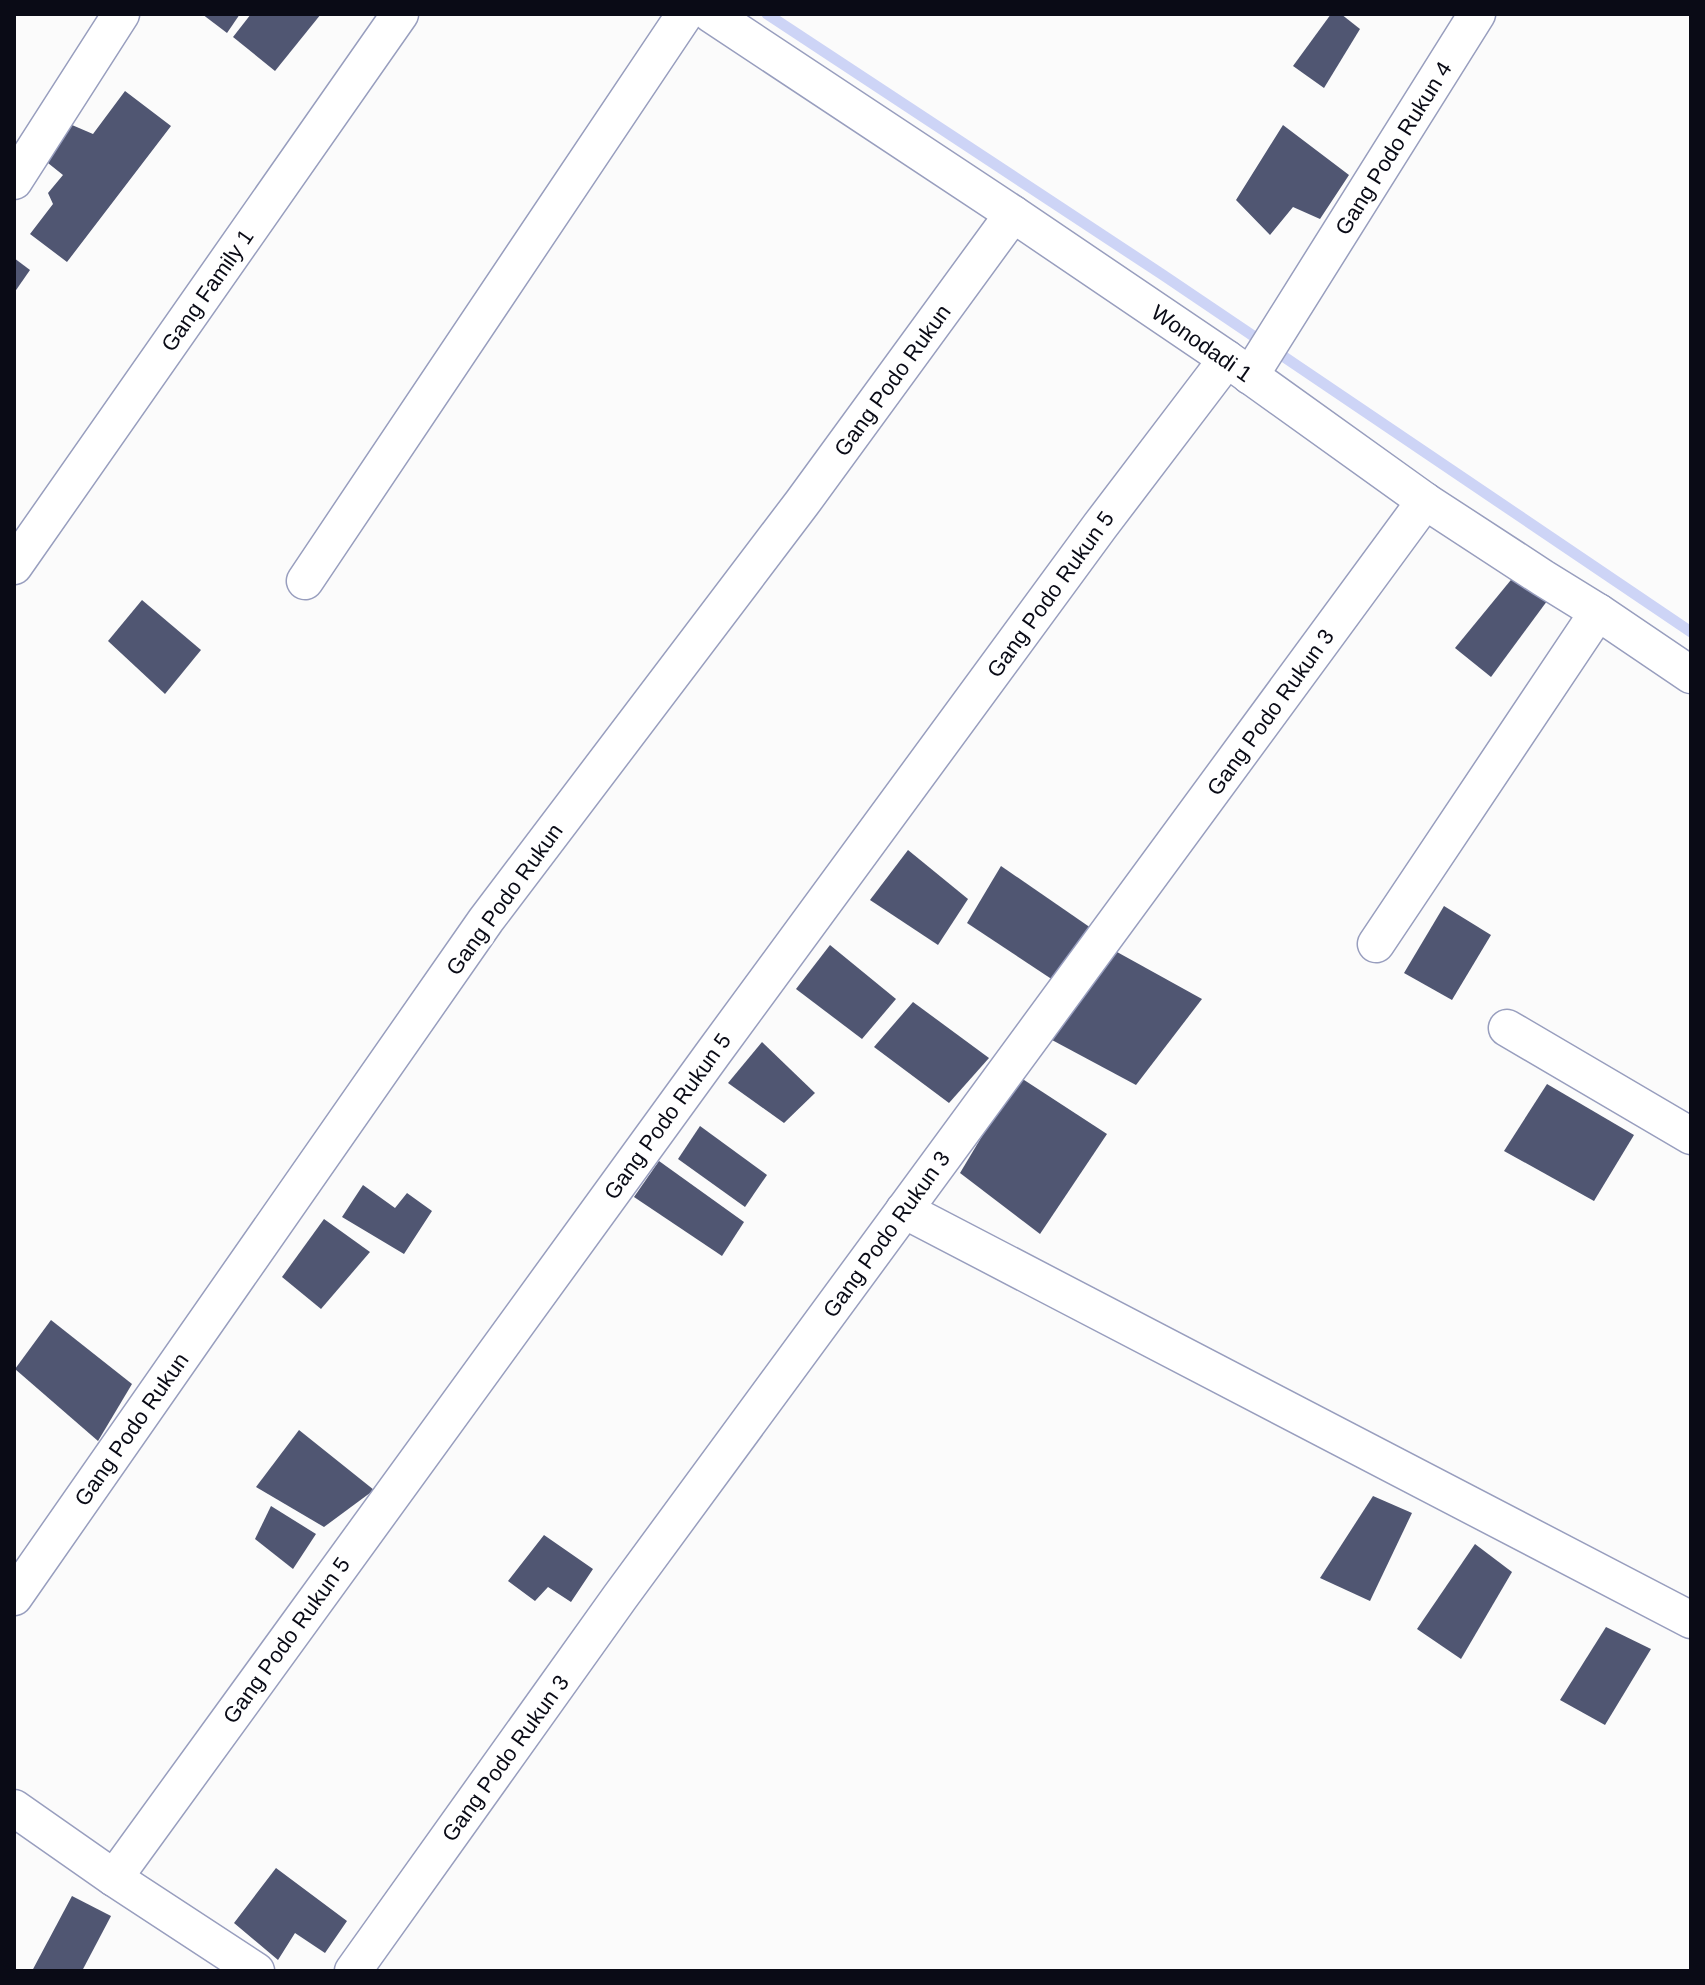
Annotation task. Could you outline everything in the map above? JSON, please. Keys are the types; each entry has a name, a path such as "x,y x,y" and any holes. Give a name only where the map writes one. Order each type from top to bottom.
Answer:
{"street":[{"path":"14,181 121,14"},
{"name":"Gang Family 1","path":"14,566 400,14"},
{"path":"305,581 685,14"},
{"name":"Gang Podo Rukun 4","path":"1243,370 1309,282 1477,14"},
{"name":"Wonodadi 1","path":"723,17 1243,370 1425,501 1691,675"},
{"name":"Gang Podo Rukun","path":"14,1597 486,920 802,503 1013,214"},
{"name":"Gang Podo Rukun 5","path":"114,1878 1100,526 1243,370"},
{"name":"Gang Podo Rukun 3","path":"353,1971 620,1597 1425,501"},
{"path":"1376,944 1598,612"},
{"path":"1507,1028 1691,1136"},
{"path":"904,1210 1691,1620"},
{"path":"14,1808 256,1971"}],"building":[{"path":"202,14 240,14 227,33"},
{"path":"251,14 321,14 275,71 233,37"},
{"path":"1331,14 1341,14 1360,29 1324,88 1293,66"},
{"path":"125,91 171,126 67,262 30,234 53,204 48,193 63,175 48,163 65,122 93,134"},
{"path":"1283,125 1349,175 1320,219 1293,207 1270,235 1236,200"},
{"path":"14,258 30,270 14,293"},
{"path":"1515,575 1553,593 1491,677 1455,648"},
{"path":"142,600 201,650 165,694 108,641"},
{"path":"908,850 968,899 938,945 870,900"},
{"path":"1001,866 1091,928 1053,980 967,923"},
{"path":"1444,906 1491,935 1452,1000 1404,973"},
{"path":"830,945 896,999 862,1039 796,989"},
{"path":"1108,947 1202,999 1136,1085 1052,1040"},
{"path":"913,1002 989,1058 949,1103 874,1047"},
{"path":"762,1042 815,1093 784,1123 728,1083"},
{"path":"1018,1076 1107,1134 1040,1234 960,1173"},
{"path":"1547,1084 1634,1135 1594,1201 1504,1151"},
{"path":"700,1126 767,1175 745,1207 678,1159"},
{"path":"659,1161 744,1222 722,1256 634,1197"},
{"path":"363,1185 395,1208 407,1193 432,1211 404,1254 342,1217"},
{"path":"324,1219 370,1252 321,1309 282,1277"},
{"path":"51,1320 132,1384 98,1441 15,1369"},
{"path":"299,1430 374,1490 324,1527 256,1487"},
{"path":"1373,1496 1412,1513 1370,1601 1320,1578"},
{"path":"271,1506 316,1534 293,1569 255,1539"},
{"path":"544,1535 593,1569 571,1602 548,1587 535,1601 508,1581"},
{"path":"1475,1544 1512,1572 1461,1659 1417,1629"},
{"path":"1606,1627 1651,1649 1605,1725 1560,1700"},
{"path":"276,1868 347,1921 325,1953 295,1933 278,1960 234,1923"},
{"path":"72,1896 111,1916 82,1971 32,1971"}],"waterway":[{"path":"767,14 1163,275 1691,632"}]}
